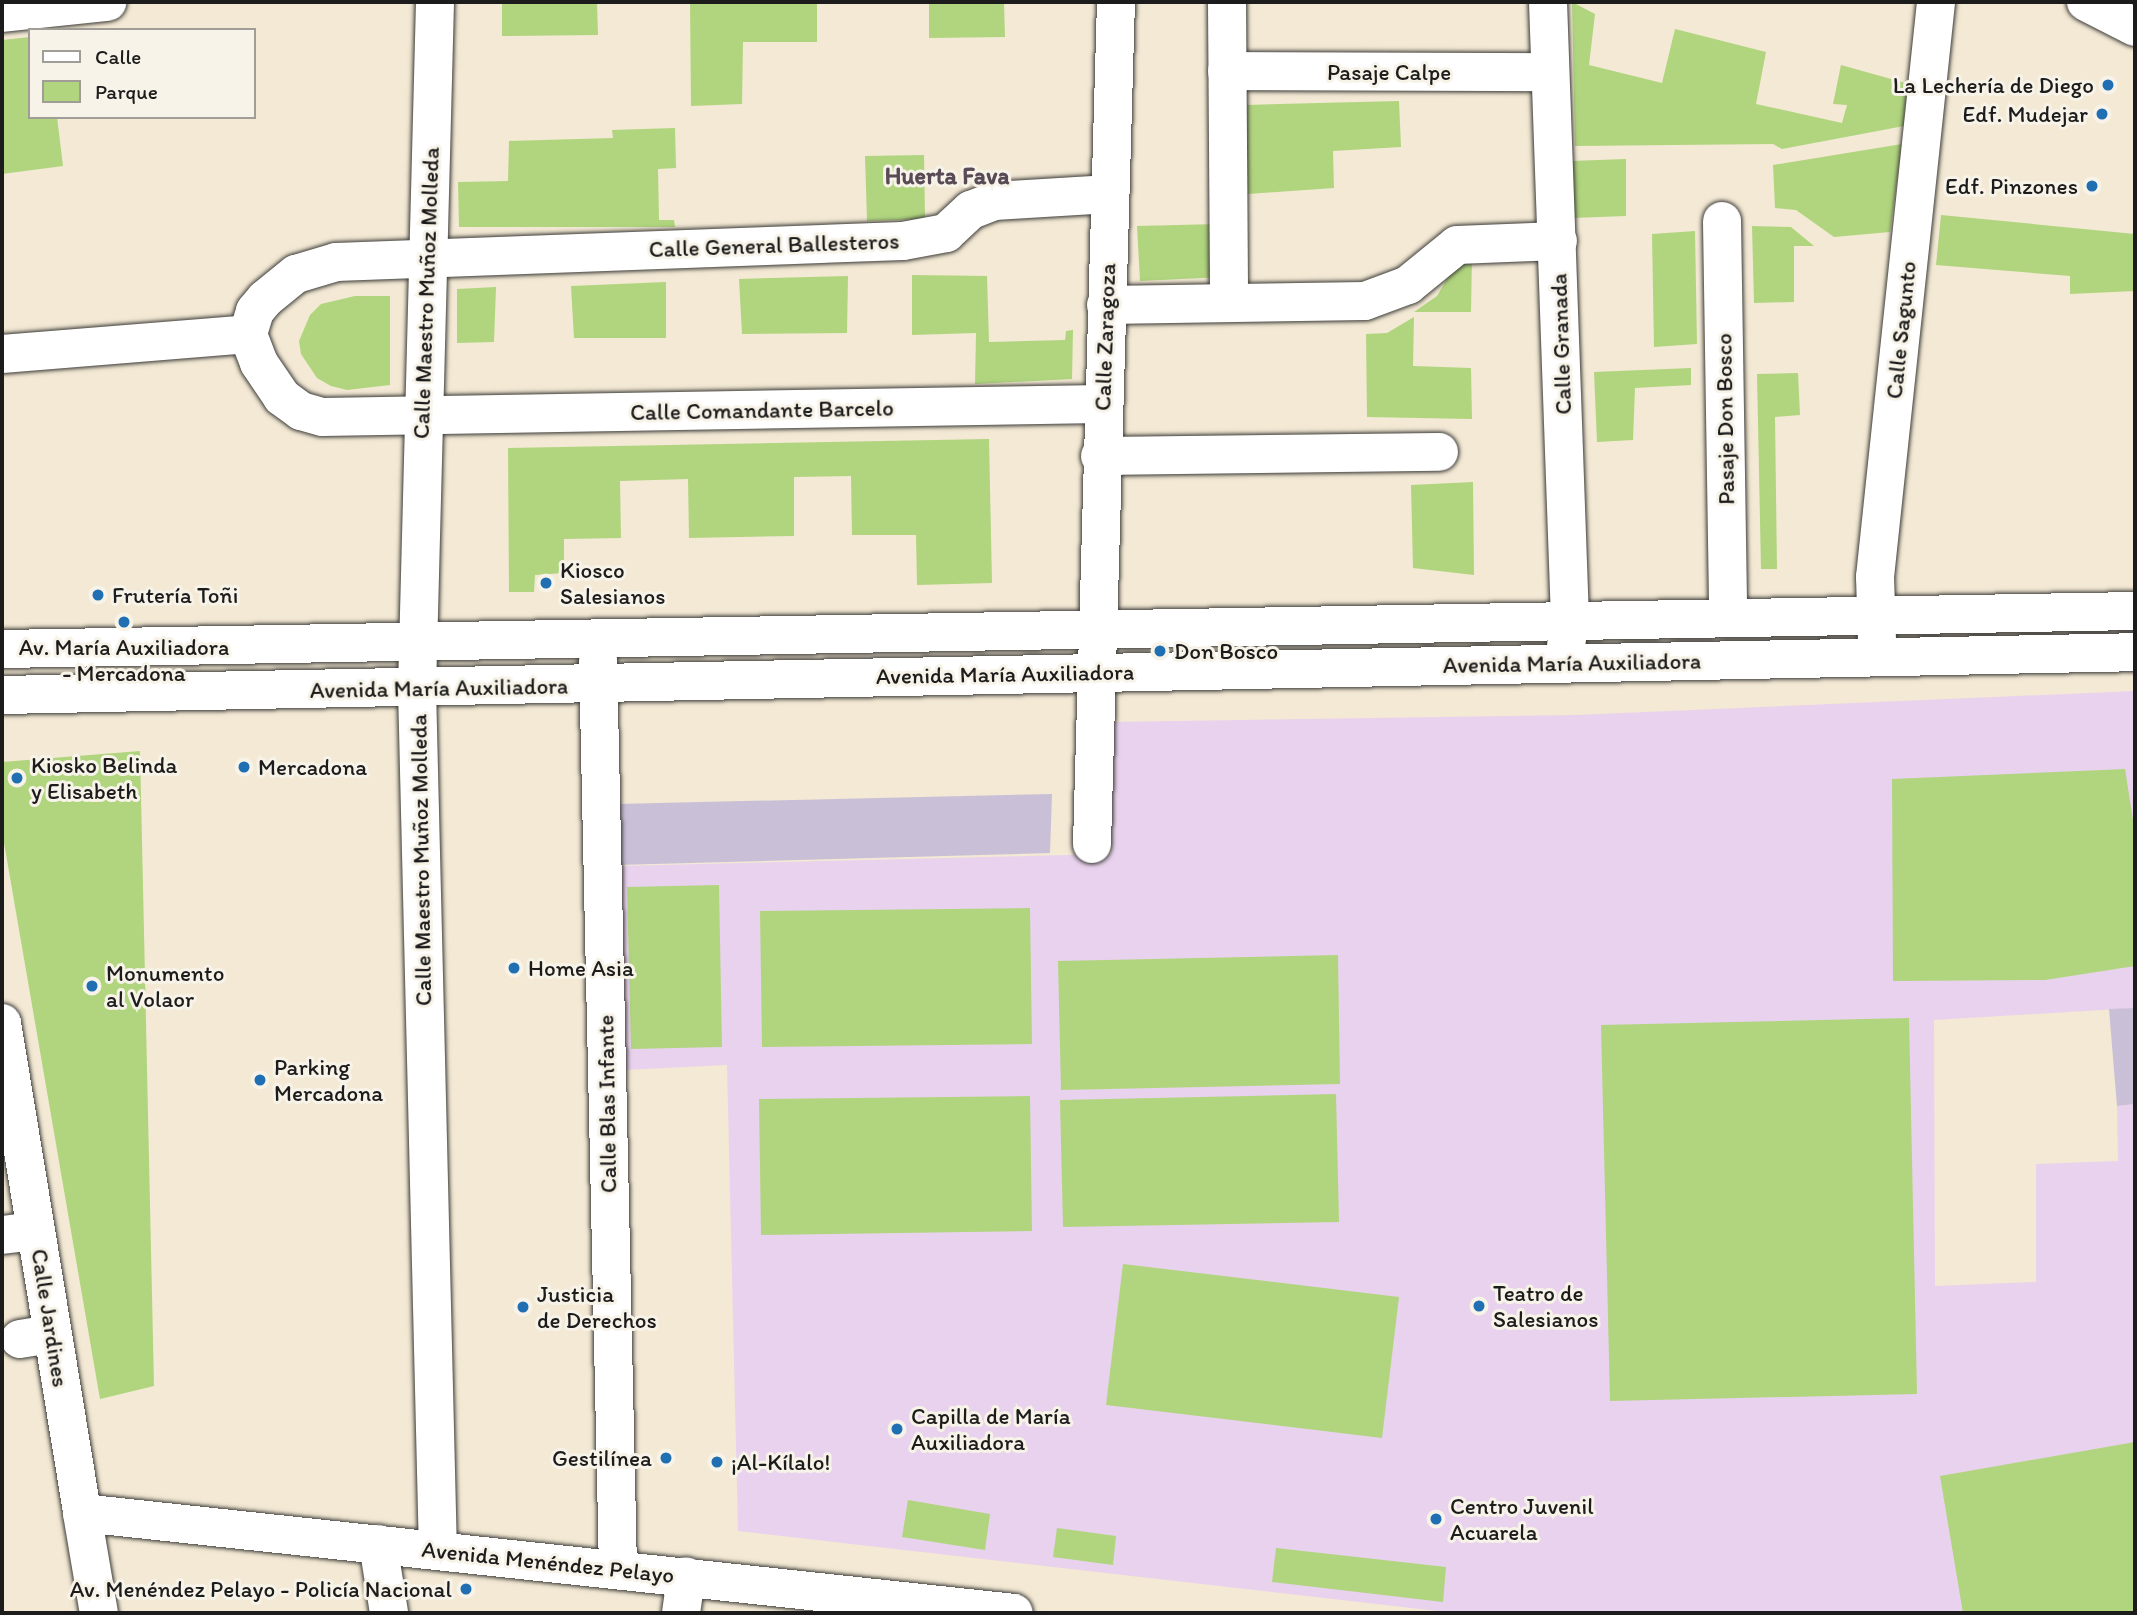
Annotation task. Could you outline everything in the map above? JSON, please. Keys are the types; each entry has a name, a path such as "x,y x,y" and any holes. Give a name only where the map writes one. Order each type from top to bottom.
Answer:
{"street":[{"path":"2,13 107,2"},
{"name":"Calle Maestro Muñoz Molleda","path":"435,2 421,417 417,688 438,1551"},
{"name":"Calle Zaragoza","path":"1092,844 1095,630 1116,2"},
{"path":"1227,2 1229,303"},
{"name":"Calle Granada","path":"1533,664 1554,659 1563,650 1570,620 1548,2"},
{"name":"Calle Sagunto","path":"1878,658 1875,577 1936,2"},
{"path":"2086,2 2135,27"},
{"name":"Pasaje Calpe","path":"1227,71 1550,72"},
{"name":"Calle General Ballesteros","path":"248,334 255,311 265,299 314,266 426,257 903,241 946,233 971,210 994,201 1110,194"},
{"name":"Pasaje Don Bosco","path":"1722,221 1728,618"},
{"path":"1106,305 1365,301 1408,285 1457,245 1558,241"},
{"path":"2,354 248,334"},
{"name":"Calle Comandante Barcelo","path":"248,334 268,378 301,411 322,417 1102,404"},
{"path":"1100,456 1439,452"},
{"name":"Avenida María Auxiliadora","path":"2,649 418,644 2135,611"},
{"name":"Calle Blas Infante","path":"597,640 618,1569"},
{"name":"Avenida María Auxiliadora","path":"2,695 2135,652"},
{"name":"Calle Jardines","path":"2,1023 19,1233 36,1336 82,1513 99,1613"},
{"name":"Avenida Menéndez Pelayo","path":"82,1513 686,1576 963,1611 1014,1613"},
{"path":"378,1544 389,1613"},
{"path":"681,1613 686,1576"}],"shaded area":[{"path":"2135,691 2135,1008 1934,1020 1935,1286 2036,1282 2036,1164 2118,1161 2117,1106 2135,1104 2135,1613 1455,1613 738,1531 727,1065 623,1070 617,866 1111,854 1111,722 1576,715"},
{"path":"1052,794 1050,853 617,865 617,804"},
{"path":"2135,1008 2135,1104 2117,1106 2109,1009"}],"green space":[{"path":"502,2 597,2 598,35 502,36"},
{"path":"690,2 817,2 817,42 743,42 742,104 691,106"},
{"path":"929,2 1004,2 1005,37 929,38"},
{"path":"1572,2 1595,14 1589,65 1662,83 1675,29 1766,52 1756,104 1842,123 1847,105 1833,104 1841,65 1909,84 1904,126 1782,149 1773,144 1575,146"},
{"path":"28,37 28,119 57,119 63,166 2,174 2,40"},
{"path":"1399,101 1401,147 1333,151 1334,188 1248,194 1246,105"},
{"path":"675,128 676,168 658,169 659,220 674,220 675,227 459,227 458,182 508,181 509,141 613,138 612,130"},
{"path":"1902,144 1890,232 1834,237 1796,210 1775,208 1773,165"},
{"path":"924,155 925,219 867,221 865,156"},
{"path":"1626,159 1626,216 1572,218 1571,161"},
{"path":"1941,215 2135,234 2135,291 2070,294 2070,276 1936,265"},
{"path":"1219,224 1223,277 1140,281 1137,226"},
{"path":"1752,226 1791,227 1814,246 1794,246 1794,302 1754,303"},
{"path":"1695,231 1697,344 1654,347 1652,234"},
{"path":"1472,256 1471,312 1414,312 1437,296 1455,265"},
{"path":"912,275 987,276 989,342 1065,340 1066,331 1073,330 1072,379 975,384 976,333 912,335"},
{"path":"848,276 847,333 742,334 739,279"},
{"path":"666,282 666,338 574,338 571,286"},
{"path":"496,287 494,342 457,343 457,289"},
{"path":"355,296 390,296 390,385 347,390 331,386 317,378 301,354 299,341 310,315 321,304"},
{"path":"1414,317 1413,366 1471,368 1472,419 1367,417 1366,334 1387,333"},
{"path":"1691,368 1691,385 1635,388 1633,440 1597,442 1594,372"},
{"path":"1798,373 1800,415 1775,417 1777,569 1761,569 1757,374"},
{"path":"989,439 992,583 917,585 916,535 852,535 851,476 794,477 794,536 689,538 688,479 620,481 621,538 564,539 564,573 535,575 534,592 509,592 508,448"},
{"path":"1473,482 1474,575 1413,568 1411,485"},
{"path":"140,751 154,1386 100,1399 2,831 2,762"},
{"path":"2125,769 2135,833 2135,966 2045,980 1893,981 1892,779"},
{"path":"719,885 722,1047 631,1049 627,887"},
{"path":"1030,908 1032,1044 762,1047 760,911"},
{"path":"1338,955 1340,1084 1061,1090 1058,961"},
{"path":"1909,1018 1917,1394 1610,1401 1601,1025"},
{"path":"1336,1094 1339,1222 1063,1227 1060,1100"},
{"path":"1030,1096 1032,1231 761,1235 759,1099"},
{"path":"1123,1264 1399,1297 1382,1438 1106,1405"},
{"path":"2135,1442 2135,1613 1963,1613 1940,1476"},
{"path":"908,1500 990,1514 985,1550 902,1537"},
{"path":"1057,1528 1116,1536 1113,1565 1053,1557"},
{"path":"1276,1548 1446,1567 1443,1602 1272,1582"}],"place":[{"name":"La Lechería de Diego","path":"2108,85"},
{"name":"Edf. Mudejar","path":"2102,114"},
{"name":"Edf. Pinzones","path":"2092,186"},
{"name":"Kiosco Salesianos","path":"546,583"},
{"name":"Frutería Toñi","path":"98,595"},
{"name":"Av. María Auxiliadora - Mercadona","path":"124,622"},
{"name":"Don Bosco","path":"1160,651"},
{"name":"Mercadona","path":"244,767"},
{"name":"Kiosko Belinda y Elisabeth","path":"17,778"},
{"name":"Home Asia","path":"514,968"},
{"name":"Monumento al Volaor","path":"92,986"},
{"name":"Parking Mercadona","path":"260,1080"},
{"name":"Teatro de Salesianos","path":"1479,1306"},
{"name":"Justicia de Derechos","path":"523,1307"},
{"name":"Capilla de María Auxiliadora","path":"897,1429"},
{"name":"Gestilínea","path":"666,1458"},
{"name":"¡Al-Kílalo!","path":"717,1462"},
{"name":"Centro Juvenil Acuarela","path":"1436,1519"},
{"name":"Av. Menéndez Pelayo - Policía Nacional","path":"466,1589"}],"district":[{"name":"Huerta Fava","path":"947,176"}]}
